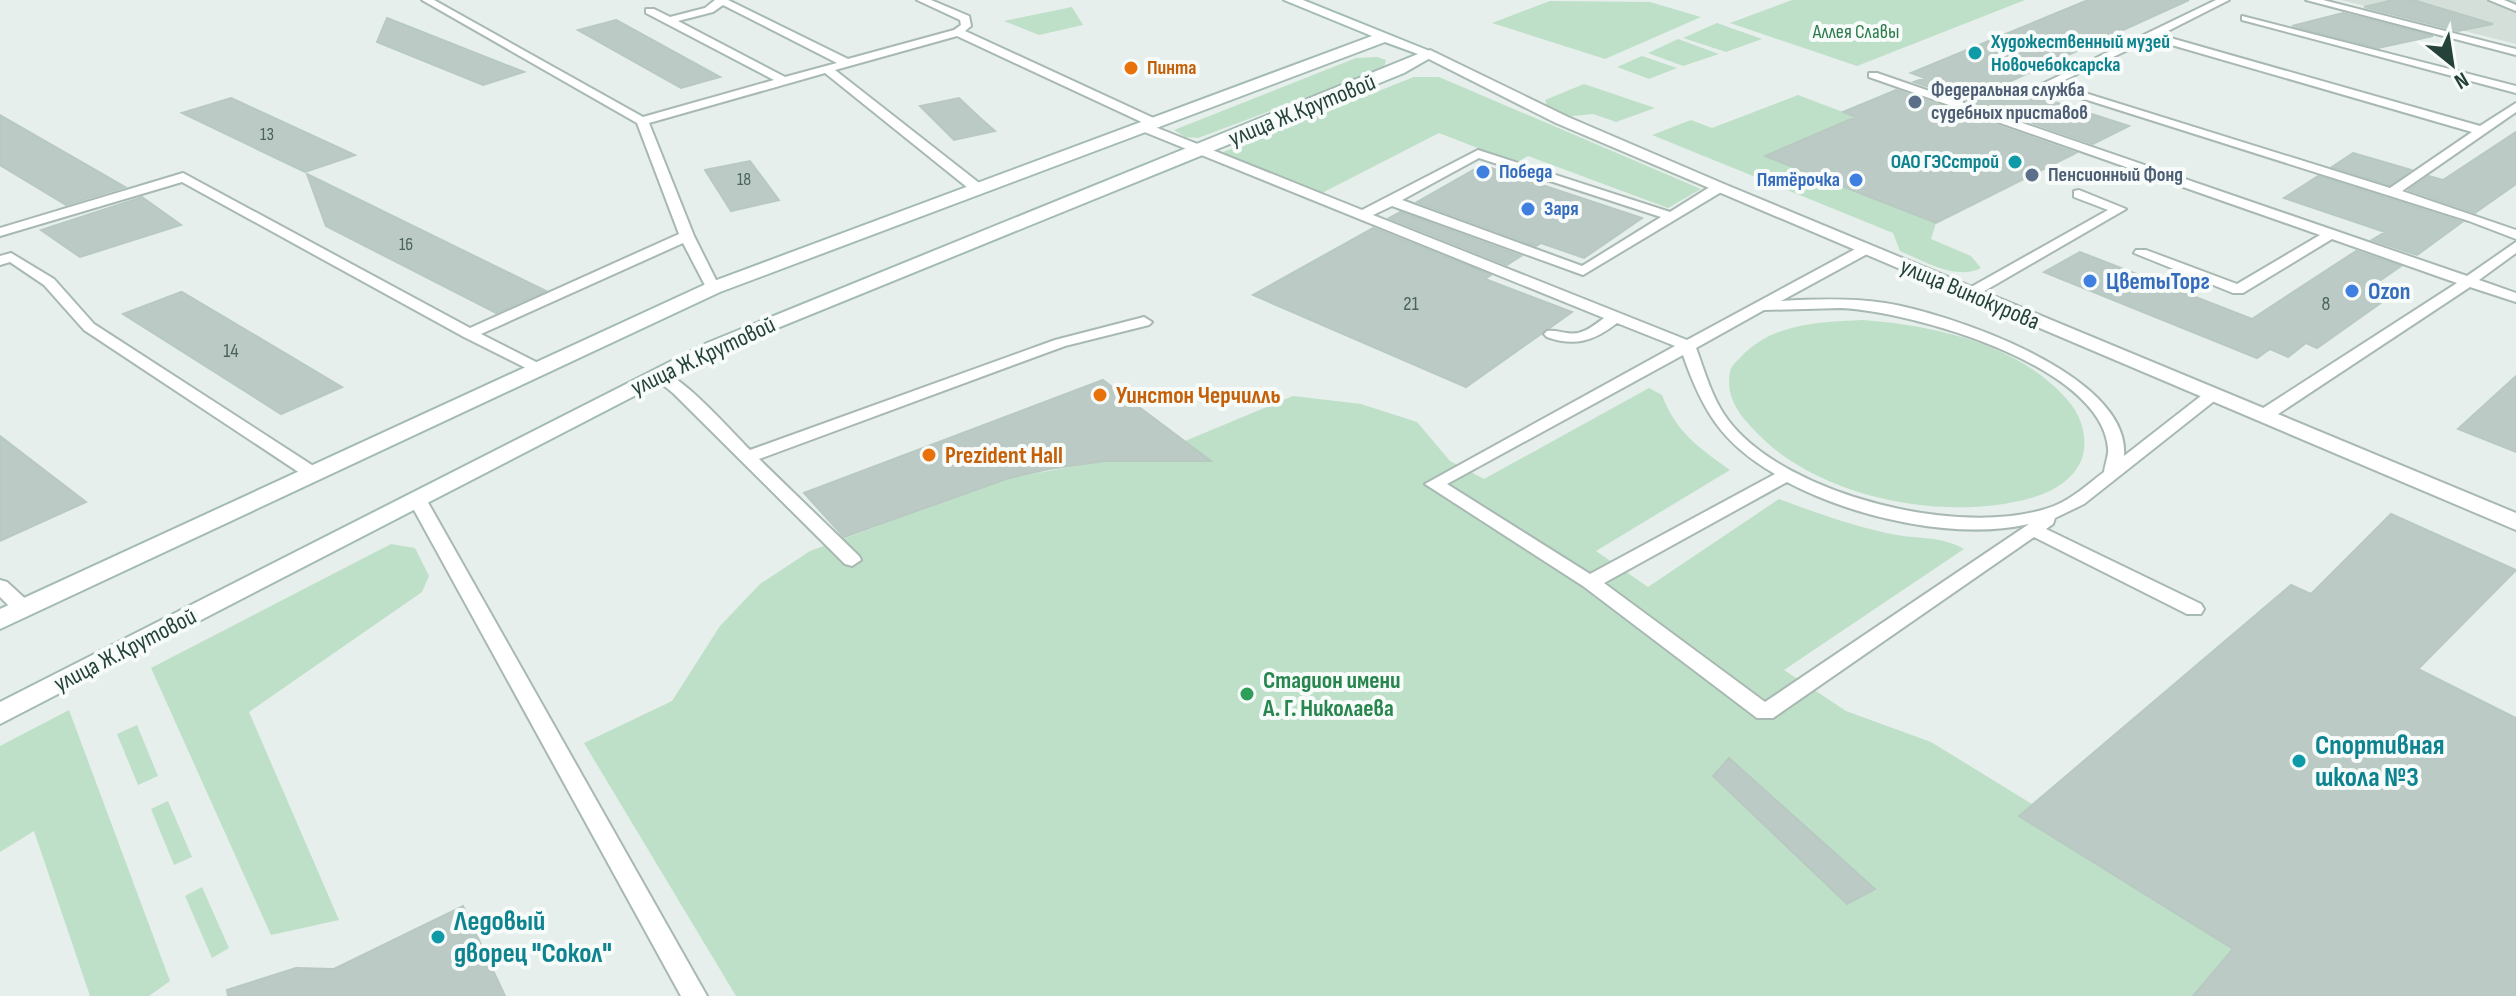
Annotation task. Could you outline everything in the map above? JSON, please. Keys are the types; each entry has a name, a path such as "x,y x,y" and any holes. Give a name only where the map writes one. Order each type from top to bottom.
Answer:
{"main road":[{"name":"улица Винокурова","path":"1291,0 1430,54 1562,120 1718,188 2516,522"},
{"name":"улица Винокурова","path":"1324,0 1400,28 1418,39 1430,54"},
{"name":"улица Ж.Крутовой","path":"0,620 713,288 1384,37"},
{"name":"улица Ж.Крутовой","path":"0,714 714,347 1399,70 1430,54"}],"lane":[{"path":"427,0 642,121 687,236 713,288"},
{"path":"642,121 958,32 966,26 965,18 922,0"},
{"path":"2224,0 2046,85 2392,192 2516,235"},
{"path":"2311,0 2516,52"},
{"path":"2494,0 2516,8"},
{"path":"671,20 709,10 721,1 847,63"},
{"path":"650,11 784,81"},
{"path":"2246,18 2516,90"},
{"path":"958,32 1200,151 1688,346 1712,411 1730,433 1757,457 1787,475 1863,505 1912,517 1969,523 2014,521 2059,512"},
{"path":"2149,35 2482,131"},
{"path":"827,69 978,189"},
{"path":"1873,75 2516,298"},
{"path":"2392,192 2516,107"},
{"path":"1362,215 1478,154 1670,216"},
{"path":"0,232 183,177 536,368"},
{"path":"1554,290 1718,188"},
{"path":"1969,294 2119,209 2079,194"},
{"path":"1391,201 1583,271"},
{"path":"2141,253 2238,290 2331,234"},
{"path":"469,334 687,236"},
{"path":"2263,416 2468,282 2516,246"},
{"path":"1864,250 1434,484 1590,582 1765,713 2059,512 2212,395"},
{"path":"0,261 11,257 49,282 89,327 312,473"},
{"path":"1761,306 1822,303 1889,308 1939,320 2007,346 2047,368 2084,394 2104,418 2117,446 2112,474"},
{"path":"1552,334 1565,340 1588,338 1616,316"},
{"path":"747,457 1031,353 1144,322"},
{"path":"659,375 852,560"},
{"path":"1590,582 1787,475"},
{"path":"417,499 694,996"},
{"path":"2032,529 2194,609"},
{"path":"0,586 24,609"}],"shaded area":[{"path":"2341,0 2516,0 2516,44"}],"green space":[{"name":"Аллея Славы","path":"1792,0 2025,0 1857,66 1730,23"},
{"path":"1550,1 1650,2 1701,17 1605,59 1492,23"},
{"path":"1072,7 1083,25 1039,35 1004,21"},
{"path":"1717,23 1762,39 1726,52 1683,38"},
{"path":"1678,39 1719,54 1683,66 1648,53"},
{"path":"1642,56 1677,68 1649,79 1617,67"},
{"path":"1356,58 1386,60 1384,68 1198,138 1185,137 1174,130"},
{"path":"1414,77 1439,77 1701,189 1668,208 1528,156 1516,163 1439,133 1320,194 1224,157 1223,152"},
{"path":"1584,84 1655,108 1616,122 1593,114 1563,117 1549,110 1545,100"},
{"path":"1798,95 1856,117 1766,156 1936,223 1931,239 1971,256 1981,268 1961,272 1930,264 1900,251 1893,233 1652,135 1691,120 1712,128"},
{"path":"1863,320 1944,332 1970,340 2021,362 2043,377 2069,401 2081,422 2083,455 2075,471 2056,488 2031,498 1997,505 1962,507 1887,500 1816,475 1785,457 1759,435 1736,407 1730,391 1731,368 1752,346 1781,331 1813,324"},
{"name":"Стадион имени А. Г. Николаева","path":"1649,388 1662,395 1674,419 1689,438 1730,470 1596,551 1648,587 1779,499 1863,527 1938,540 1964,549 1784,670 1846,711 1931,742 2032,804 2019,816 2233,949 2193,996 736,996 584,743 672,701 720,626 760,584 810,551 1009,478 1105,461 1200,453 1185,441 1293,396 1361,404 1417,422 1450,461 1484,479"},
{"path":"391,544 415,548 429,576 422,592 249,712 339,920 271,935 151,668"},
{"path":"69,710 170,981 149,996 90,996 34,831 0,852 0,746"},
{"path":"137,725 158,776 138,785 117,734"},
{"path":"168,801 192,857 174,865 151,809"},
{"path":"202,887 229,948 212,958 185,896"}],"building":[{"path":"2088,0 2189,0 2002,85 2129,126 2093,144 1914,82 1925,78 1911,73"},
{"path":"2393,0 2413,0 2493,24 2458,31 2364,7"},
{"path":"2343,13 2433,36 2378,48 2292,26"},
{"path":"387,18 524,72 483,85 377,42"},
{"path":"616,20 720,77 681,88 578,30"},
{"name":"ОАО ГЭСстрой","path":"1896,90 2076,153 1936,223 1765,156 1856,117 1843,112"},
{"path":"231,98 355,155 305,172 182,113"},
{"path":"959,98 995,131 954,140 920,106"},
{"path":"0,115 125,187 66,205 0,165"},
{"path":"2516,132 2516,184 2475,213 2409,190 2429,176 2443,180"},
{"path":"2353,153 2411,170 2390,185 2332,167"},
{"path":"750,161 779,200 731,211 705,170"},
{"name":"Заря","path":"1482,165 1642,218 1584,258 1541,243 1536,246 1417,202"},
{"path":"307,174 546,291 496,313 326,226"},
{"path":"2318,176 2462,222 2417,255 2372,240 2385,232 2284,198"},
{"path":"142,197 181,225 80,257 41,230"},
{"path":"1400,212 1521,256 1507,265 1389,218"},
{"path":"1373,228 1491,275 1485,279 1572,312 1466,387 1253,295"},
{"path":"2356,251 2401,266 2378,282 2399,290 2317,348 2306,343 2288,357 2270,349 2257,358 2044,272 2080,252 2252,319"},
{"path":"181,292 342,387 281,414 123,314"},
{"path":"2516,376 2516,452 2458,429"},
{"path":"1103,380 1211,461 1105,461 1049,469 1009,478 844,537 804,493"},
{"path":"0,436 86,502 0,541"},
{"name":"Спортивная школа №3","path":"2391,514 2516,570 2418,669 2516,718 2516,996 2193,996 2233,949 2019,816 2291,585 2311,594"},
{"path":"1729,758 1875,889 1847,904 1713,776"},
{"name":"Ледовый дворец \"Сокол\"","path":"463,906 505,996 228,996 227,990 296,968 334,969"}],"place":[{"name":"Художественный музей Новочебоксарска","path":"1975,53"},
{"name":"Пинта","path":"1131,68"},
{"name":"Федеральная служба судебных приставов","path":"1915,102"},
{"name":"ОАО ГЭСстрой","path":"2015,162"},
{"name":"Победа","path":"1483,172"},
{"name":"Пенсионный Фонд","path":"2032,175"},
{"name":"Пятёрочка","path":"1856,180"},
{"name":"Заря","path":"1528,209"},
{"name":"ЦветыТорг","path":"2090,281"},
{"name":"Ozon","path":"2352,291"},
{"name":"Уинстон Черчилль","path":"1100,395"},
{"name":"Prezident Hall","path":"929,455"},
{"name":"Стадион имени А. Г. Николаева","path":"1247,694"},
{"name":"Спортивная школа №3","path":"2299,761"},
{"name":"Ледовый дворец \"Сокол\"","path":"438,937"}]}
